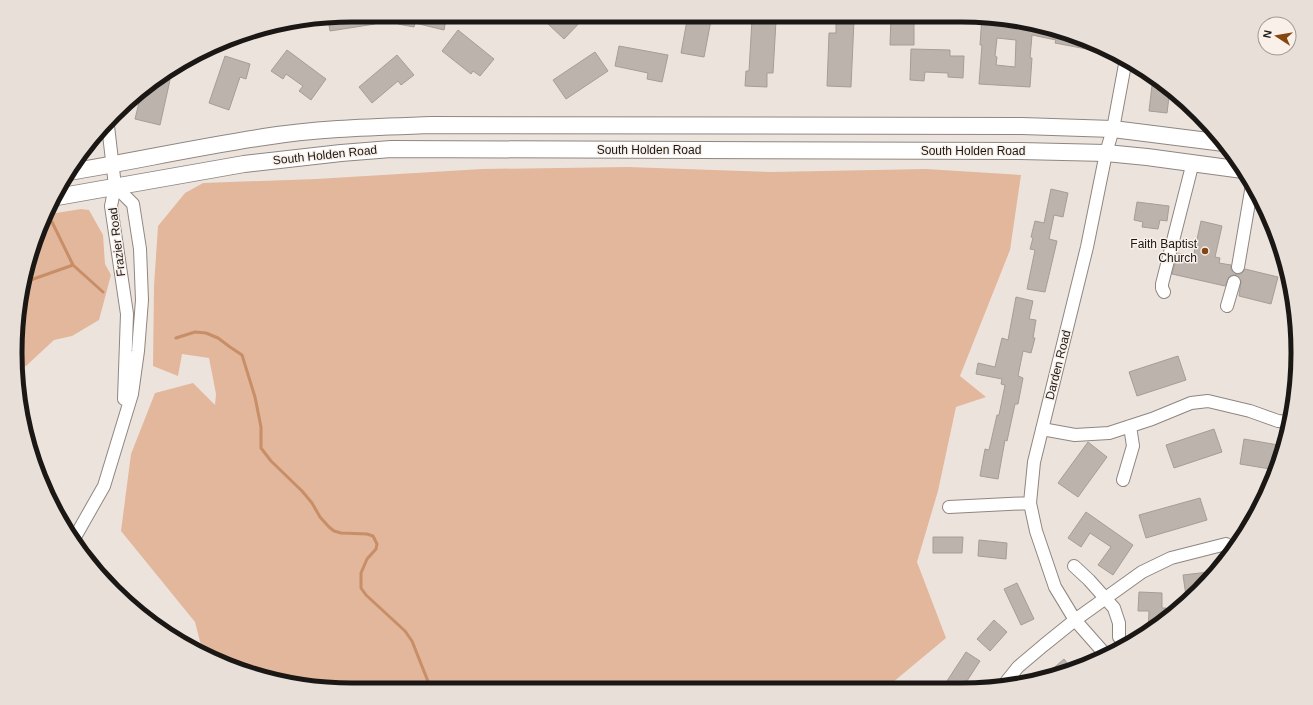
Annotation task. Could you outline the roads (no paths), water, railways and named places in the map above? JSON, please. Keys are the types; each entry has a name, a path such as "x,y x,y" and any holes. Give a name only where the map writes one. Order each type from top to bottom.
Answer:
{"main road":[{"name":"South Holden Road","path":"77,171 264,137 309,131 431,125 1022,126 1113,129 1215,142"},
{"name":"South Holden Road","path":"61,196 244,164 391,149 1020,151 1106,153 1193,162 1235,169"}],"street":[{"name":"Darden Road","path":"1102,651 1075,620 1055,587 1036,531 1030,503 1034,462 1087,247 1106,153 1113,129 1125,65"},
{"path":"108,130 115,186"},
{"path":"1164,292 1162,284 1193,162"},
{"name":"Frazier Road","path":"115,186 112,206 127,314 124,421"},
{"name":"Frazier Road","path":"77,534 104,486 132,394 138,351 142,300 140,249 133,204 115,186"},
{"path":"1238,266 1251,194"},
{"path":"1227,306 1234,282"},
{"path":"1042,430 1075,435 1109,433 1152,419 1191,403 1208,401 1250,411 1278,421 1284,422"},
{"path":"1123,480 1133,446 1130,426"},
{"path":"949,507 1030,503"},
{"path":"1008,679 1018,667 1075,620 1142,572 1171,558 1226,544"},
{"path":"1074,566 1114,608 1119,623 1119,637"}],"waterway":[{"path":"52,222 73,265 103,292"},
{"path":"30,280 73,265"},
{"path":"176,338 195,332 206,333 218,338 242,355 255,397 261,427 261,448 271,461 302,491 312,503 320,517 334,531 341,533 367,534 373,536 377,544 376,549 367,559 361,573 361,588 366,595 405,631 412,641 429,683"}],"place":[{"name":"Faith Baptist Church","path":"1205,251"}]}
